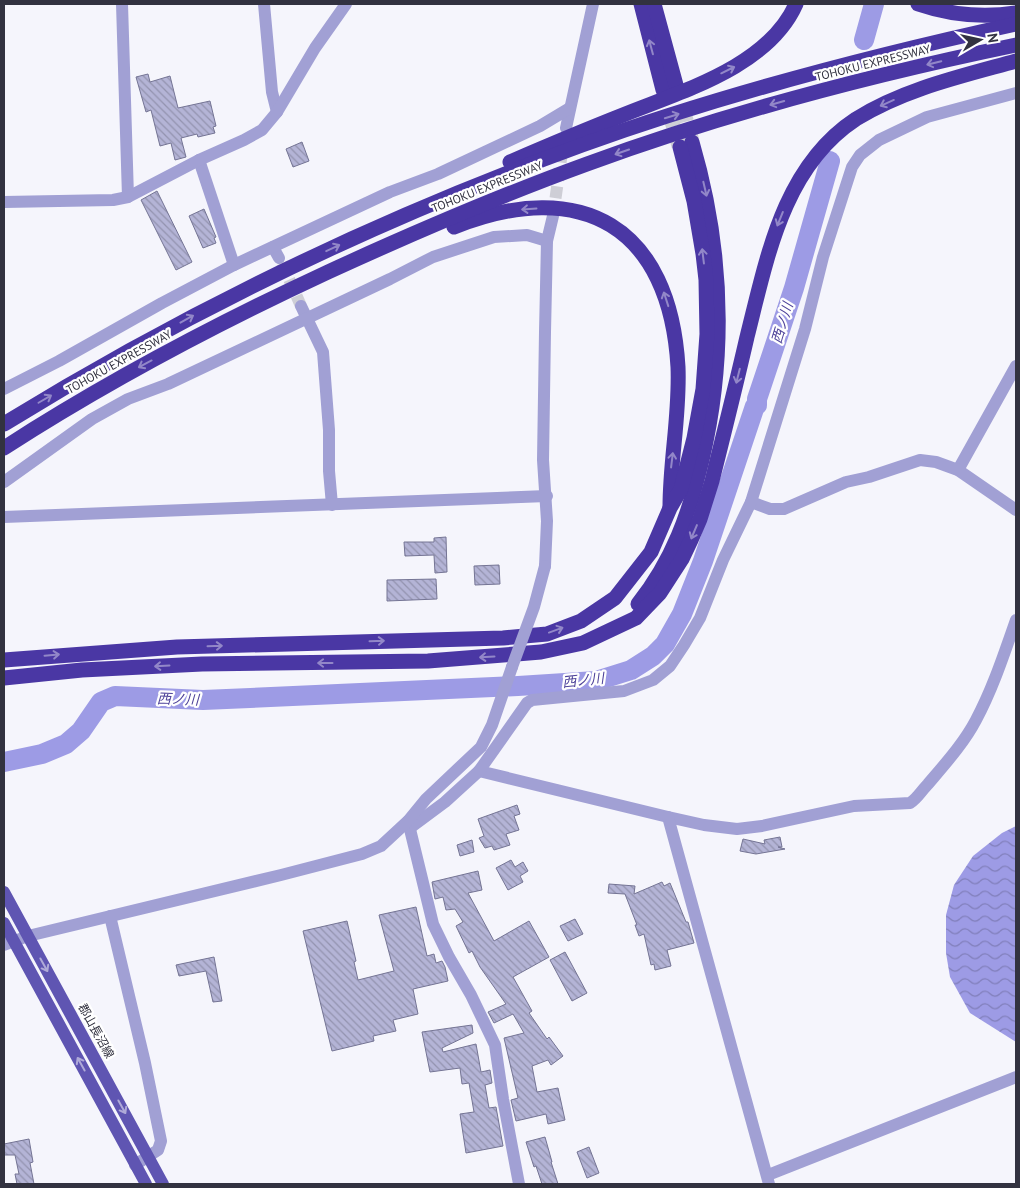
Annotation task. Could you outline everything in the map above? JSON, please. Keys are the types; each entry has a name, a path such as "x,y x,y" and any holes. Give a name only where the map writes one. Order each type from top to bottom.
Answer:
{"highway":[{"path":"641,4 670,87 654,4"},
{"path":"381,226 439,195 510,162 692,87 737,66 769,41 782,28 796,4"},
{"path":"918,4 949,13 994,15 1016,12"},
{"name":"TOHOKU EXPRESSWAY","path":"4,424 125,352 199,312 381,226 513,171 633,128 838,66 1016,24"},
{"name":"TOHOKU EXPRESSWAY","path":"4,448 132,371 250,309 445,220 589,163 659,139 817,92 948,59 1016,45"},
{"path":"4,678 82,670 202,664 428,661 507,656 541,652 583,643 636,618 660,593 682,559 700,519 712,481 775,232 795,186 806,169 830,140 874,109 920,90 1016,61"},
{"path":"4,660 177,647 503,638 547,634 581,621 615,598 651,552 670,508 681,489 694,438 703,389 707,334 706,280 686,145 707,197 717,276 720,325 712,415 690,505 671,555 649,590 618,627"},
{"path":"250,309 473,220 503,212 521,209 558,208 590,215 605,222 620,231 634,243 644,256 662,287 673,324 678,390 677,418 670,476 670,508"}],"main road":[{"name":"郡山長沼線","path":"4,892 163,1184"},
{"path":"4,923 9,943 146,1184"}],"street":[{"path":"122,4 128,197"},
{"path":"264,4 272,92 277,112"},
{"path":"4,202 113,200 128,197 199,160 252,136 269,124 315,48 346,4"},
{"path":"566,128 593,4"},
{"path":"9,943 28,936 281,875 371,851 381,846 409,824 445,802 479,772 527,703 532,700 624,691 653,680 670,666 700,618 723,560 752,502 805,329 823,257 852,167 860,155 879,140 927,117 1016,93"},
{"path":"4,389 59,362 144,313 234,265 390,192 438,174 540,126 570,108"},
{"path":"199,160 234,265"},
{"path":"519,1184 495,1045 472,995 449,957 433,924 409,824 426,799 480,747 492,725 534,607 545,566 548,521 543,460 547,241 553,216"},
{"path":"4,482 92,419 128,399 168,384 432,257 480,240 508,235 527,235 547,241"},
{"path":"273,247 280,258"},
{"path":"302,306 323,352 332,505"},
{"path":"958,470 1016,366"},
{"path":"752,502 770,509 784,509 846,482 869,477 920,460 936,462 958,470 1016,510"},
{"path":"4,516 547,496"},
{"path":"479,772 704,825 737,829 762,826 854,806 910,803 915,800 940,770 976,720 1016,620"},
{"path":"668,817 769,1180 1016,1077"},
{"path":"110,916 145,1063 161,1141 158,1150 135,1165"}],"water":[{"path":"1016,826 1016,1042 970,1013 950,977 946,953 946,915 954,885 973,856 1002,833"}],"building":[{"path":"148,74 150,82 170,76 178,108 210,101 216,126 213,127 215,133 198,137 197,134 181,138 186,157 175,160 171,143 160,146 151,110 146,112 136,77"},
{"path":"302,142 309,161 293,167 286,149"},
{"path":"157,191 192,262 176,270 141,200"},
{"path":"204,209 216,237 214,238 216,243 203,248 189,216"},
{"path":"446,537 447,572 435,573 434,555 405,556 404,542 434,542 434,538"},
{"path":"499,565 500,584 475,585 474,566"},
{"path":"436,579 437,599 387,601 387,580"},
{"path":"517,805 520,814 514,816 519,830 506,834 510,845 494,850 492,846 485,848 479,838 484,836 478,819"},
{"path":"780,837 782,847 778,847 785,849 756,854 740,851 743,839 765,844 764,840"},
{"path":"472,840 474,852 460,856 457,845"},
{"path":"511,860 515,867 523,862 528,871 520,876 523,882 508,890 496,868"},
{"path":"478,871 482,890 468,893 494,941 529,921 549,957 513,977 532,1011 529,1013 547,1039 549,1037 563,1056 551,1065 548,1060 532,1066 537,1092 558,1088 565,1120 548,1124 546,1114 516,1121 511,1100 518,1098 504,1038 524,1033 513,1014 494,1023 488,1012 506,1004 480,967 472,951 469,953 456,926 463,922 455,909 446,910 443,897 435,899 432,882"},
{"path":"662,882 664,886 670,883 686,922 688,922 694,943 667,950 671,966 655,970 654,964 651,965 644,934 639,936 635,925 637,925 625,894 608,893 609,884 635,886 634,894"},
{"path":"416,907 427,956 434,954 436,963 442,961 448,981 413,989 418,1014 393,1020 396,1031 373,1036 374,1041 332,1051 303,931 347,921 356,961 354,962 358,980 394,971 379,915"},
{"path":"575,919 583,934 568,941 560,926"},
{"path":"565,952 587,993 572,1001 550,960"},
{"path":"214,957 222,1001 213,1002 206,971 179,976 176,965"},
{"path":"472,1025 473,1033 442,1048 443,1052 476,1044 481,1072 490,1070 492,1083 485,1085 489,1108 496,1107 503,1146 466,1153 460,1114 474,1112 469,1083 462,1084 460,1068 430,1072 422,1032"},
{"path":"545,1137 558,1184 542,1184 526,1142"},
{"path":"29,1139 33,1162 30,1163 34,1184 17,1184 15,1174 19,1174 15,1155 4,1155 4,1144"},
{"path":"589,1147 599,1173 587,1178 577,1152"}],"waterway":[{"name":"西ノ川","path":"864,40 874,4"},
{"name":"西ノ川","path":"4,762 42,754 66,744 81,731 101,702 115,696 203,700 596,681 631,670 653,656 665,644 682,614 703,561 755,406 757,405 757,399 794,288 830,161"}],"tunnel":[{"path":"676,85 692,141"},
{"path":"663,90 679,146"},
{"path":"553,216 563,145"},
{"path":"282,263 301,306"}]}
